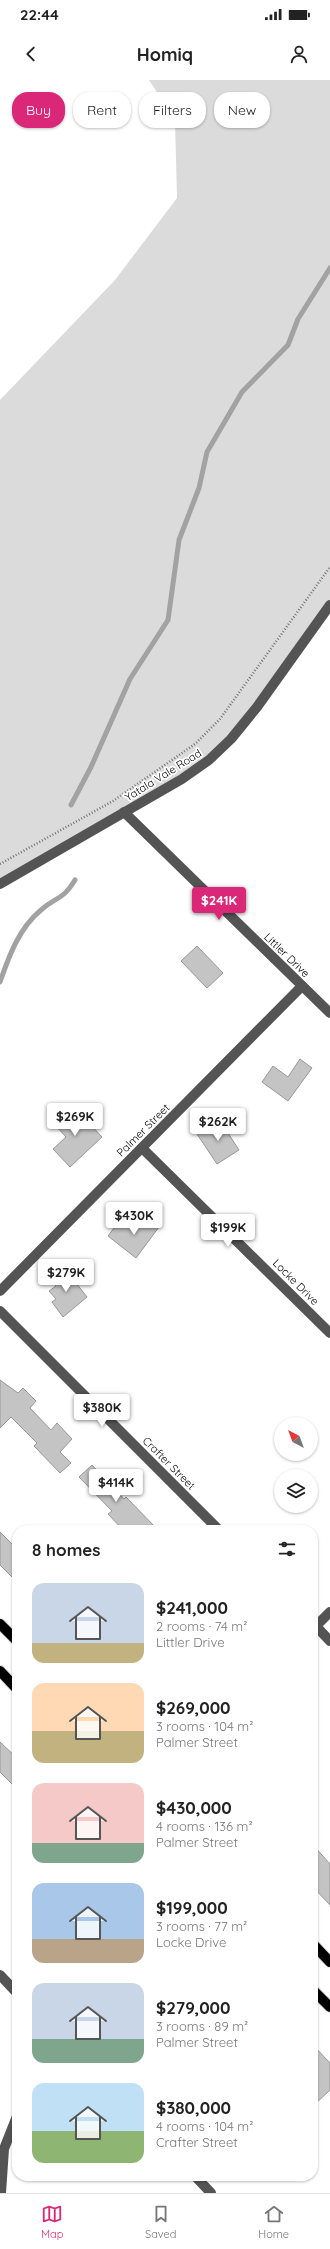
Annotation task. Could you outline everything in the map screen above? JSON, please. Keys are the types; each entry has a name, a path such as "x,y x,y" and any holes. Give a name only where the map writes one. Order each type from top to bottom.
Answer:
{"main road":[{"path":"0,1624 12,1636"},
{"path":"0,1671 12,1684"},
{"path":"318,1949 330,1962"},
{"path":"318,1995 330,2007"}],"street":[{"name":"Yatala Vale Road","path":"0,884 182,779 209,760 231,739 256,707 330,605"},
{"name":"Littler Drive","path":"124,812 330,1013"},
{"name":"Palmer Street","path":"0,1291 302,986"},
{"name":"Locke Drive","path":"142,1148 330,1333"},
{"name":"Crafter Street","path":"0,1311 214,1525"},
{"path":"318,1621 330,1612"},
{"path":"318,1628 330,1641"},
{"path":"0,1975 12,1988"},
{"path":"1,2193 4,2149 12,2129"},
{"path":"200,2181 211,2193"}],"path":[{"path":"0,864 113,801 195,744 220,719 330,567"}],"shaded area":[{"path":"149,80 330,80 330,605 209,760 0,884 0,400 115,280 177,198 175,128 206,128 206,92 157,92"}],"building":[{"path":"197,946 223,973 207,988 181,961"},
{"path":"300,1059 312,1068 288,1101 262,1082 273,1066 288,1077"},
{"path":"74,1107 102,1137 70,1167 53,1149 66,1137 55,1125"},
{"path":"219,1119 239,1150 217,1164 197,1134"},
{"path":"145,1216 159,1227 136,1258 108,1236 120,1220 134,1231"},
{"path":"65,1269 87,1297 63,1317 52,1302 56,1299 49,1291 56,1286 51,1280"},
{"path":"0,1380 18,1393 23,1388 36,1401 30,1408 51,1430 57,1423 72,1439 60,1452 71,1463 60,1473 34,1446 37,1443 11,1417 0,1428"},
{"path":"92,1465 124,1499 126,1497 153,1525 118,1525 108,1514 112,1511 79,1477"},
{"path":"0,1532 12,1544 12,1577 0,1565"},
{"path":"0,1742 12,1753 12,1784 0,1772"},
{"path":"318,1851 330,1864 330,1905 318,1892"},
{"path":"318,2050 330,2063 330,2090 318,2101"}],"waterway":[{"path":"71,805 91,767 130,679 168,620 179,540 199,488 207,452 242,392 288,345 298,319 330,268"},
{"path":"0,982 11,953 27,925 41,910 63,895 75,880"}]}
